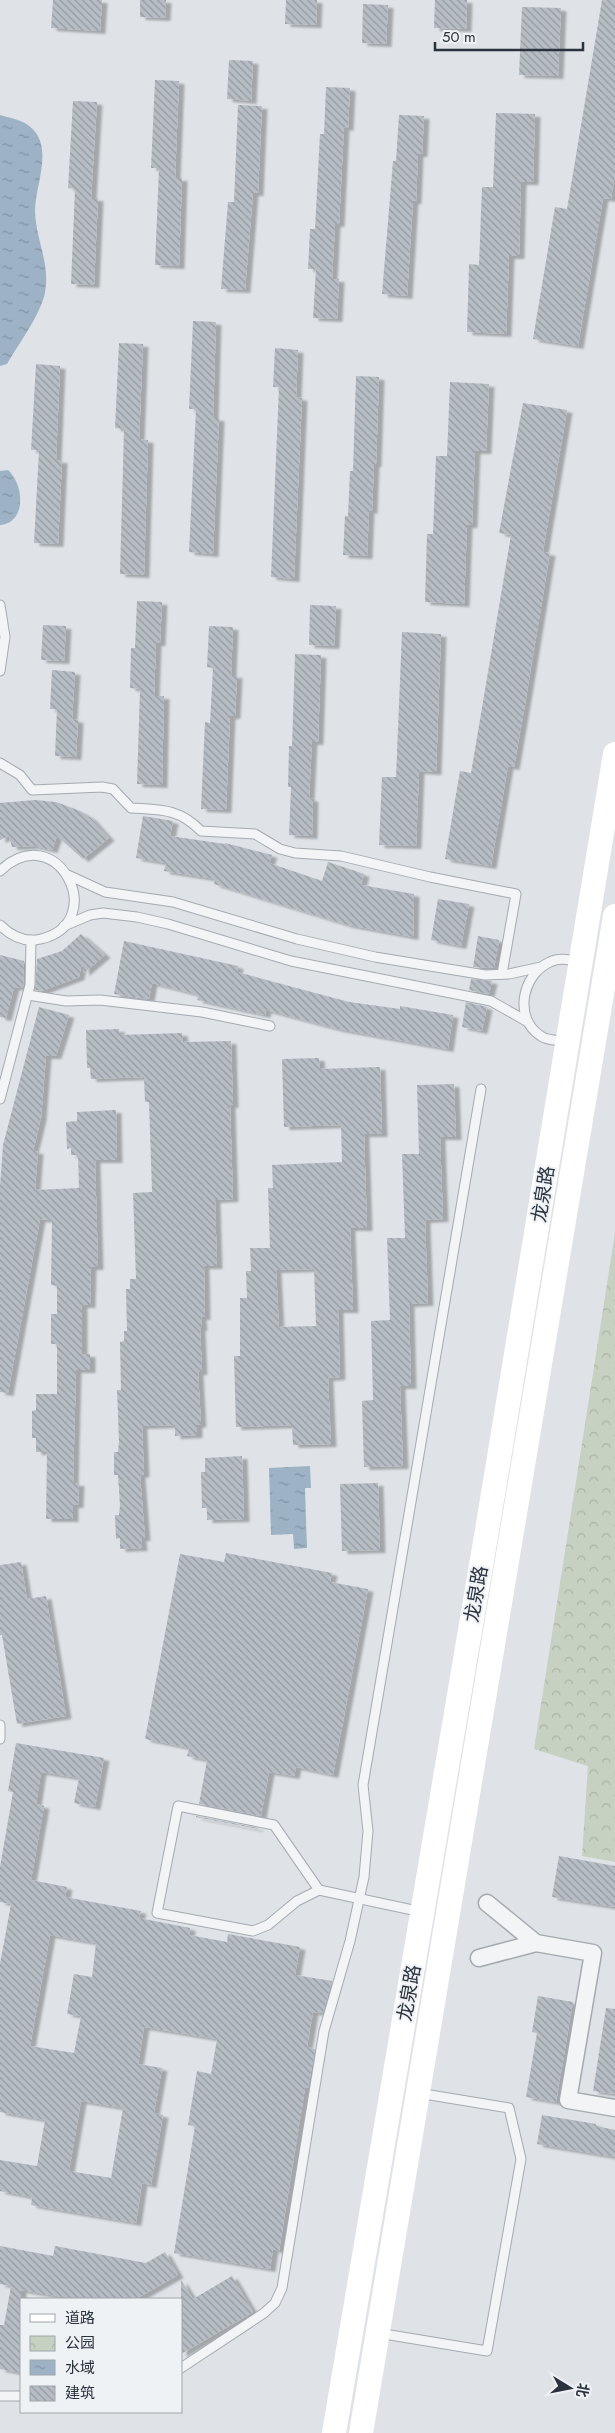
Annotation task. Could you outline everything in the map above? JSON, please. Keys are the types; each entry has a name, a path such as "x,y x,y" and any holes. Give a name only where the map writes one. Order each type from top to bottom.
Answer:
{"main road":[{"name":"龙泉路","path":"334,2433 615,754"},
{"name":"龙泉路","path":"361,2433 615,916"}],"street":[{"path":"487,1903 536,1943"},
{"path":"479,1958 536,1943 593,1953 568,2100 615,2108"}],"lane":[{"path":"0,604 5,637 0,671"},
{"path":"0,763 20,775 32,790 102,787 113,789 131,808 173,811 194,823 201,831 255,834 280,849 295,853 341,856 430,877 516,894 502,974"},
{"path":"0,871 18,858 29,856 51,860 68,875 105,892 174,902 306,942 375,957 485,975 541,967 560,959 581,962"},
{"path":"64,926 74,907 75,896 68,875"},
{"path":"0,925 16,937 31,940 47,938 64,926 90,915 103,914 137,917 168,924 299,962 491,1001 528,1022 542,1038 568,1042"},
{"path":"0,1099 30,985 31,940"},
{"path":"528,1022 524,1007 525,992 528,982 541,967"},
{"path":"28,995 66,1001 100,1000 202,1012 270,1026"},
{"path":"182,2367 264,2313 279,2296 324,2031 350,1941 364,1877 368,1831 363,1785 481,1089"},
{"path":"0,1725 0,1740"},
{"path":"319,1890 274,1825 178,1806 157,1913 253,1931 268,1924 297,1901 319,1890 422,1912"},
{"path":"378,2333 487,2351 521,2159 509,2108 418,2093"},
{"path":"0,2396 20,2396"}],"green space":[{"path":"615,1233 615,1862 582,1856 588,1766 534,1749"}],"water":[{"path":"0,115 29,126 36,133 40,141 42,161 35,211 45,264 46,286 37,314 7,364 0,366"},
{"path":"8,470 13,476 20,493 19,510 15,518 9,523 0,525 0,471"},
{"path":"310,1466 311,1488 305,1488 307,1548 294,1549 293,1534 271,1535 269,1468"}],"building":[{"path":"53,0 102,0 100,31 51,28"},
{"path":"140,0 166,0 165,18 140,17"},
{"path":"286,0 317,0 316,25 285,24"},
{"path":"435,0 467,0 466,29 434,28"},
{"path":"602,0 615,0 615,173 611,199 603,198 578,346 533,339 555,207 567,209"},
{"path":"363,4 388,5 386,44 362,43"},
{"path":"522,7 561,8 558,76 519,75"},
{"path":"229,60 253,61 251,101 227,99"},
{"path":"155,80 179,81 175,178 182,178 179,266 155,265 159,168 151,168"},
{"path":"326,87 350,88 348,128 344,127 339,224 335,224 332,279 339,279 337,319 313,318 316,269 308,269 310,229 315,229 320,134 324,134"},
{"path":"73,101 97,102 91,198 98,198 94,285 71,284 75,189 68,188"},
{"path":"238,105 262,106 258,193 253,193 245,290 221,289 228,202 234,202"},
{"path":"496,113 535,114 533,182 521,182 519,256 509,256 506,334 467,332 469,264 479,265 482,187 493,187"},
{"path":"399,115 424,116 422,154 418,154 416,201 413,201 407,296 382,294 393,161 396,161"},
{"path":"193,321 216,322 213,418 219,418 213,554 189,552 196,409 189,409"},
{"path":"119,343 143,344 139,439 148,440 144,575 120,574 124,429 115,428"},
{"path":"275,348 298,350 296,397 302,398 294,579 271,577 279,387 273,387"},
{"path":"36,364 60,366 56,460 62,460 58,544 34,543 39,450 31,450"},
{"path":"356,376 379,377 376,464 374,464 372,511 369,510 367,556 343,555 345,516 348,516 350,471 353,471"},
{"path":"450,382 489,384 486,451 475,451 472,525 467,525 464,604 425,602 427,534 433,534 436,456 447,456"},
{"path":"523,403 567,410 543,552 550,553 525,704 514,767 508,766 491,866 445,859 460,771 471,773 511,535 499,533"},
{"path":"137,601 162,602 160,643 156,643 154,696 164,696 162,785 137,784 140,689 130,688 131,648 135,648"},
{"path":"310,605 336,606 334,646 309,645"},
{"path":"43,625 66,626 64,661 41,660"},
{"path":"209,626 233,627 231,675 237,675 235,716 230,716 226,810 201,809 205,722 210,723 213,668 207,667"},
{"path":"402,632 441,634 436,772 419,771 416,846 379,845 382,777 396,777"},
{"path":"295,654 321,655 318,742 312,742 309,798 313,799 312,836 289,835 291,787 288,787 289,746 292,746"},
{"path":"52,670 75,672 72,719 78,720 76,757 55,756 57,709 50,709"},
{"path":"35,800 56,802 80,811 91,818 109,838 83,859 57,836 52,850 34,846 12,847 9,836 0,840 0,803"},
{"path":"143,816 173,821 170,836 225,843 272,855 269,863 322,881 328,862 364,874 361,885 414,894 413,937 348,925 214,884 215,879 164,871 166,863 136,858"},
{"path":"438,899 469,904 461,946 431,940"},
{"path":"81,934 105,955 84,973 82,962 79,977 42,991 35,990 37,959 62,951"},
{"path":"478,936 499,940 494,968 473,967"},
{"path":"124,941 238,966 237,972 349,1002 400,1009 400,1006 453,1015 448,1049 338,1029 266,1010 265,1015 197,1000 199,995 152,983 149,999 114,994"},
{"path":"0,955 24,961 23,988 14,987 6,1018 0,1017"},
{"path":"471,979 492,981 489,994 469,990"},
{"path":"466,1002 487,1007 482,1031 462,1027"},
{"path":"39,1007 69,1015 56,1056 46,1056 41,1118 33,1151 38,1151 35,1190 79,1188 78,1155 71,1155 71,1148 67,1149 66,1122 77,1121 77,1112 116,1110 117,1160 95,1160 98,1267 91,1267 90,1305 82,1305 82,1354 90,1354 90,1370 76,1370 73,1483 79,1483 78,1505 73,1505 73,1519 46,1519 47,1452 36,1452 36,1438 32,1438 32,1411 36,1410 36,1394 57,1394 57,1344 51,1344 51,1314 57,1314 57,1286 51,1285 52,1220 40,1219 8,1393 0,1392 0,1187 3,1145"},
{"path":"119,1029 120,1035 182,1033 183,1042 231,1041 233,1105 230,1105 233,1199 215,1200 217,1266 204,1266 205,1317 201,1317 202,1328 200,1328 202,1372 198,1372 201,1424 197,1425 197,1435 175,1436 175,1425 142,1426 144,1474 140,1475 145,1538 141,1538 142,1548 120,1549 120,1538 116,1539 115,1515 119,1515 120,1505 118,1475 114,1475 114,1452 118,1452 119,1442 117,1390 121,1390 120,1342 124,1341 124,1331 127,1331 126,1289 130,1289 130,1279 136,1279 133,1193 152,1192 149,1102 145,1102 144,1077 91,1079 90,1068 87,1068 86,1030"},
{"path":"319,1058 320,1069 380,1067 382,1134 364,1134 367,1228 350,1228 353,1310 338,1310 340,1377 328,1378 331,1444 293,1445 292,1425 236,1427 234,1356 240,1356 240,1298 247,1298 246,1271 251,1271 250,1248 270,1248 268,1188 273,1188 272,1165 342,1162 341,1125 284,1127 282,1059","holes":["314,1269 316,1326 279,1327 276,1270"]},
{"path":"454,1084 456,1137 440,1137 443,1219 425,1220 428,1303 409,1304 411,1386 400,1386 403,1466 364,1467 362,1401 373,1400 371,1321 390,1320 387,1238 405,1238 402,1154 419,1154 417,1085"},
{"path":"242,1456 244,1519 207,1520 207,1508 202,1508 201,1472 205,1472 205,1458"},
{"path":"378,1483 380,1550 342,1551 340,1484"},
{"path":"226,1553 332,1573 330,1582 368,1589 333,1775 296,1767 294,1776 269,1772 261,1816 199,1804 207,1760 187,1756 189,1748 145,1739 180,1554 224,1562"},
{"path":"21,1562 27,1599 46,1596 66,1716 17,1724 2,1635 0,1635 0,1565"},
{"path":"16,1743 104,1758 95,1807 74,1803 79,1778 41,1772 36,1804 44,1806 31,1880 67,1887 65,1897 141,1911 139,1918 190,1928 189,1935 227,1942 228,1934 300,1947 295,1975 332,1981 323,2013 313,2012 307,2047 315,2049 308,2088 305,2088 279,2251 273,2249 270,2269 174,2253 195,2126 188,2125 197,2071 211,2074 217,2039 144,2027 138,2064 162,2068 154,2113 163,2115 151,2185 142,2183 136,2223 31,2205 32,2197 0,2191 0,2160 37,2166 45,2120 0,2112 0,1964 11,1904 0,1902 0,1867 13,1792 8,1791","holes":["50,1935 96,1943 92,1977 74,1974 67,2014 81,2016 74,2053 30,2046","81,2101 123,2108 111,2178 69,2171"]},
{"path":"196,1817 258,1828 258,1829"},
{"path":"559,1856 615,1866 615,1907 552,1897"},
{"path":"538,1996 573,2002 556,2102 526,2097 537,2033 532,2032"},
{"path":"606,2008 615,2009 615,2094 593,2091"},
{"path":"542,2115 596,2124 596,2126 615,2130 615,2157 537,2144"},
{"path":"0,2246 53,2256 55,2246 146,2263 165,2252 178,2275 138,2298 69,2298 21,2290 20,2373 0,2369 0,2325 4,2325 11,2286 0,2284"},
{"path":"232,2276 253,2312 182,2353 181,2280 193,2299"}]}
